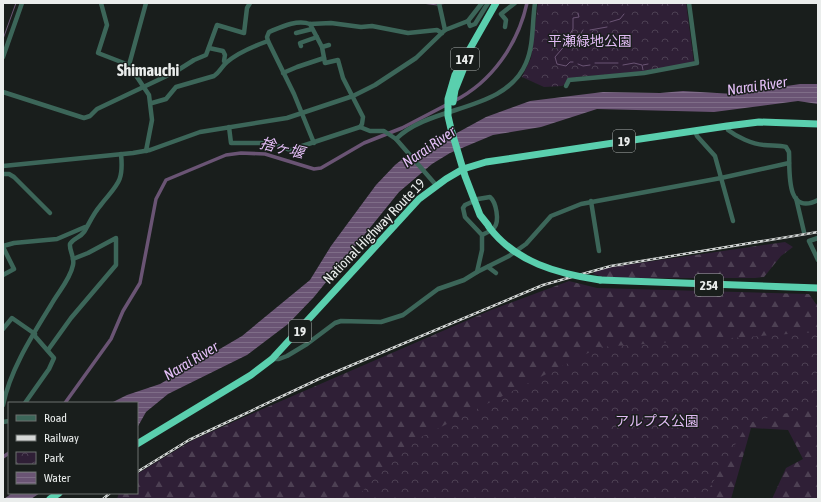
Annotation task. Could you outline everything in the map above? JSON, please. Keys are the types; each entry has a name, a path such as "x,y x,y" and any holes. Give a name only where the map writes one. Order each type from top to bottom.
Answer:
{"highway":[{"name":"147","path":"464,166 450,112 455,75 496,3"},
{"name":"147","path":"451,98 464,68 500,3"},
{"name":"National Highway Route 19","path":"138,443 245,378 272,359 398,222 436,185 464,166 504,158 727,126 766,122 818,124"},
{"name":"254","path":"464,166 480,215 489,226 509,248 530,261 559,272 600,280 818,288"}],"street":[{"path":"3,56 22,3"},
{"path":"101,3 107,25 98,53 129,65 145,87 152,103 152,120 146,151"},
{"path":"129,65 146,3"},
{"path":"3,92 84,118 90,116 97,109 145,87 206,55 217,25 244,33 247,8 250,3"},
{"path":"439,3 444,32"},
{"path":"3,166 146,151 200,132 287,118 302,114 353,96 376,85 410,63 444,32 468,21 482,3"},
{"path":"468,21 470,26 475,24 488,3"},
{"path":"505,27 506,20 501,14 515,3"},
{"path":"392,145 412,128 495,95 511,85 518,77 528,57 535,3"},
{"path":"566,86 569,80 587,80 644,73 697,63 689,3"},
{"path":"314,142 294,94 267,37 269,32 280,27 305,22 311,26 322,47 325,64 338,60 343,78 363,117 360,127"},
{"path":"296,33 311,26 331,23 360,27 372,26 408,33 437,30 444,32"},
{"path":"301,46 300,43 317,37"},
{"path":"152,103 166,98 176,87 214,76 226,62 268,40"},
{"path":"322,47 329,45"},
{"path":"209,48 223,51 225,55 224,61 226,62"},
{"path":"283,73 324,58"},
{"path":"727,126 728,130 733,134 752,142 761,145 784,146 789,152 789,184 796,198 804,232"},
{"path":"229,127 231,143 270,144 290,150 360,127 370,131 384,131 397,141 436,185"},
{"path":"695,131 697,136 715,156 733,221"},
{"path":"3,405 5,394 10,382 34,334 68,279 73,259 70,244 84,232 85,227 99,207 119,184 122,170 120,154"},
{"path":"272,359 279,359 287,356 338,322 381,322 399,317 438,289 464,280 526,244 551,216 590,201 721,178 789,163"},
{"path":"3,174 9,174 14,177 50,213"},
{"path":"477,272 482,250 482,235 463,212 465,204 490,197 495,203 497,222 494,228 482,235"},
{"path":"796,198 807,204 818,200"},
{"path":"590,201 599,251"},
{"path":"3,280 5,278 3,274 14,269 3,247 14,243 57,239 85,227"},
{"path":"48,350 71,318 116,265 116,238 73,259"},
{"path":"818,238 809,241 818,260"},
{"path":"488,267 496,273"},
{"path":"3,329 12,318 34,334 54,358 49,369 26,402"}],"green space":[{"name":"平瀬緑地公園","path":"538,3 686,3 694,63 648,71 577,77 562,86 544,87 522,77 531,58"},
{"path":"785,242 793,247 781,256 764,277 607,278 593,274 598,269"},
{"path":"569,281 597,288 809,294 816,304 818,304 818,499 772,499 786,468 803,459 788,430 751,428 731,499 117,499 119,494 138,494 138,473 193,440 491,310"},
{"name":"アルプス公園","path":"818,332 818,405 748,423 703,499 355,499 407,444 600,347"}],"water":[{"name":"Narai River","path":"800,84 818,84 818,104 798,101 714,112 597,109 541,127 493,135 450,153 432,164 399,192 314,297 288,324 247,355 168,394 146,412 138,426 138,402 113,402 127,395 160,384 242,336 310,280 331,246 376,185 405,157 444,140 486,117 530,101 603,92 660,93 683,91 734,94"},
{"path":"11,494 38,494 31,499 4,499"}],"waterway":[{"path":"3,39 16,3"},
{"path":"422,3 437,5"},
{"path":"441,4 448,3"},
{"name":"捨ヶ堰","path":"454,101 468,93 480,83 501,60 517,33 527,3"},
{"path":"567,44 567,39 573,29 573,18 579,17 578,13"},
{"path":"610,22 620,19 624,14"},
{"path":"590,30 607,27"},
{"path":"573,62 570,62 566,66 557,64 555,57 567,43 578,38 583,30"},
{"path":"595,63 618,63"},
{"path":"623,65 634,63 642,65 643,70"},
{"path":"578,64 583,66 590,65"},
{"path":"643,65 648,64"},
{"name":"捨ヶ堰","path":"66,402 111,339 123,311 140,283 156,199 166,180 226,155 241,153 265,154 314,169 321,168 364,143 402,128 448,104"},
{"name":"捨ヶ堰","path":"3,457 8,454"}],"railway":[{"path":"138,471 189,440 321,378 543,285 611,266 818,232"},
{"path":"103,499 109,494"}],"district":[{"name":"Shimauchi","path":"148,70"}]}
